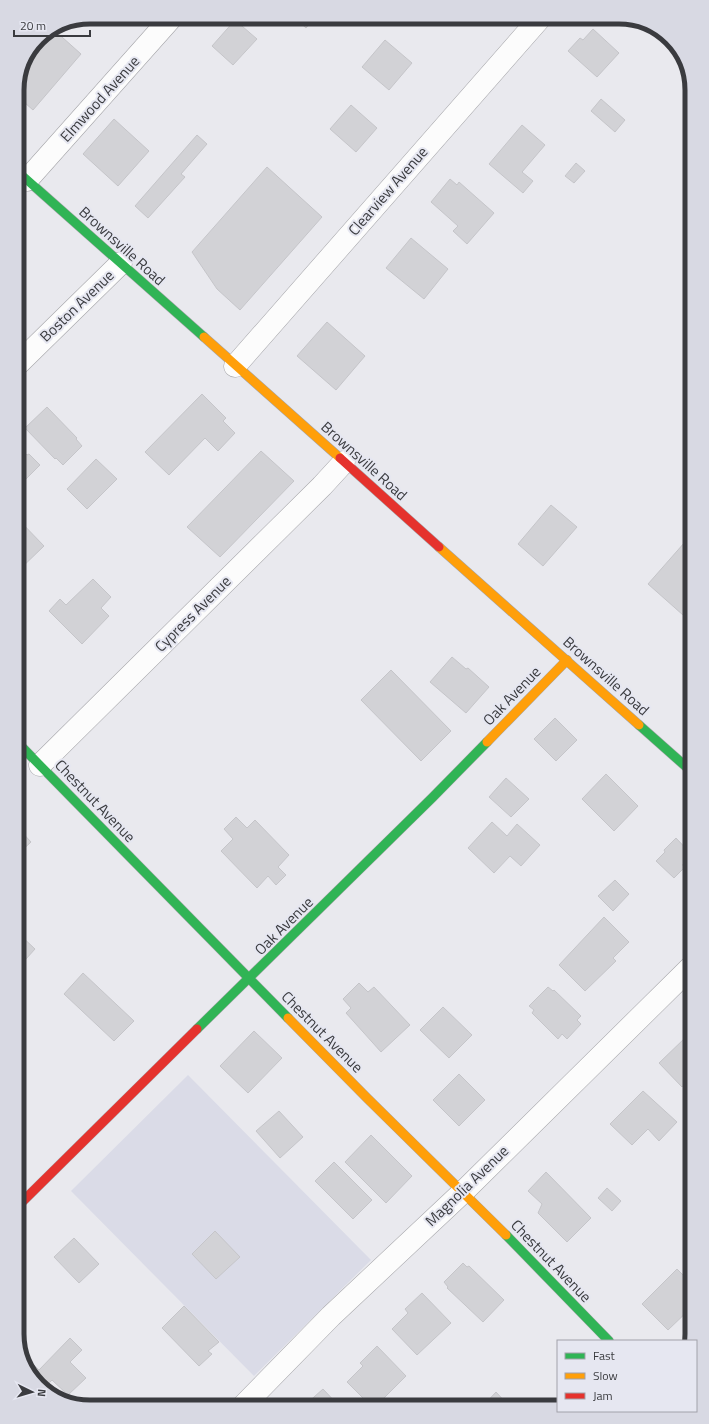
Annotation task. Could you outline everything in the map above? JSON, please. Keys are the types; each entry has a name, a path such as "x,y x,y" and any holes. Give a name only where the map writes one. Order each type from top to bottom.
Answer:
{"street":[{"name":"Elmwood Avenue","path":"24,174 165,24"},
{"name":"Clearview Avenue","path":"235,366 534,24"},
{"name":"Brownsville Road","path":"24,178 685,766"},
{"name":"Boston Avenue","path":"24,358 121,264"},
{"name":"Cypress Avenue","path":"40,765 317,492 344,462"},
{"name":"Oak Avenue","path":"24,1200 432,798 567,660"},
{"name":"Chestnut Avenue","path":"24,749 250,979 533,1261 608,1340"},
{"name":"Magnolia Avenue","path":"249,1400 331,1316 463,1192 685,973"}],"shaded area":[{"path":"188,1075 371,1260 254,1376 71,1191"}],"building":[{"path":"231,24 240,24 257,39 233,65 212,46"},
{"path":"302,24 309,24 306,28"},
{"path":"593,29 619,53 597,77 568,51 580,38 583,40"},
{"path":"57,33 81,54 33,110 24,102 26,73 38,50 47,40"},
{"path":"385,40 412,63 389,90 362,67"},
{"path":"601,99 625,120 615,132 591,111"},
{"path":"351,105 377,128 356,152 330,129"},
{"path":"114,119 149,151 118,186 83,154"},
{"path":"522,125 545,145 522,172 533,181 523,193 489,164"},
{"path":"197,135 207,144 181,174 185,177 148,218 135,206"},
{"path":"576,163 585,171 574,183 565,176"},
{"path":"267,167 322,217 240,310 217,289 192,252"},
{"path":"450,179 457,185 459,182 494,213 467,244 453,231 458,226 431,202"},
{"path":"411,238 448,269 424,299 386,268"},
{"path":"327,322 365,356 336,390 297,356"},
{"path":"202,394 226,418 223,421 235,433 218,451 205,438 169,475 145,452"},
{"path":"47,407 77,438 76,439 82,446 63,465 56,458 55,459 25,428"},
{"path":"261,451 294,481 220,557 187,527"},
{"path":"24,452 27,455 29,454 40,465 26,479 24,477"},
{"path":"96,459 117,479 87,509 67,489"},
{"path":"551,505 577,527 543,566 518,544"},
{"path":"24,525 44,546 24,565"},
{"path":"685,542 685,617 648,584"},
{"path":"93,579 111,597 101,608 109,616 82,644 49,611 60,599 66,605"},
{"path":"452,657 466,669 468,668 489,687 466,713 430,682"},
{"path":"391,670 451,731 421,761 361,700"},
{"path":"555,718 577,740 556,761 534,739"},
{"path":"606,774 638,806 614,831 582,799"},
{"path":"506,778 529,799 511,817 489,797"},
{"path":"236,817 247,828 255,820 289,855 278,867 286,875 276,885 268,876 257,888 221,851 233,839 224,829"},
{"path":"492,822 507,836 517,824 540,845 521,866 510,856 494,873 468,848"},
{"path":"24,834 31,842 24,848"},
{"path":"676,838 685,848 685,862 682,865 685,867 674,878 656,861 665,852 664,850"},
{"path":"615,880 629,894 613,911 598,896"},
{"path":"604,917 629,942 613,958 616,961 585,991 559,965"},
{"path":"24,939 35,949 24,961"},
{"path":"83,973 134,1021 114,1041 64,994"},
{"path":"359,983 368,992 374,987 410,1025 381,1052 346,1013 351,1008 343,999"},
{"path":"548,987 553,991 554,990 581,1016 577,1020 581,1024 567,1039 562,1034 558,1039 532,1013 534,1010 529,1006"},
{"path":"443,1007 472,1035 449,1058 420,1030"},
{"path":"254,1031 282,1058 248,1093 220,1066"},
{"path":"685,1038 685,1084 682,1087 659,1063"},
{"path":"459,1074 485,1100 459,1126 433,1100"},
{"path":"643,1091 677,1122 659,1141 648,1129 632,1145 610,1124"},
{"path":"279,1111 303,1137 280,1158 256,1131"},
{"path":"371,1135 412,1176 386,1203 345,1162"},
{"path":"334,1162 372,1200 353,1219 315,1181"},
{"path":"546,1172 591,1218 567,1242 538,1213 542,1204 528,1191"},
{"path":"607,1188 621,1201 612,1211 598,1198"},
{"path":"215,1231 240,1257 216,1279 192,1254"},
{"path":"74,1238 99,1264 79,1283 54,1257"},
{"path":"463,1263 467,1267 469,1266 504,1300 483,1322 447,1288 448,1287 444,1282"},
{"path":"677,1269 685,1277 685,1314 668,1330 642,1304"},
{"path":"422,1293 451,1323 417,1355 392,1329 408,1313 405,1309"},
{"path":"184,1306 219,1342 208,1351 212,1354 199,1366 162,1328"},
{"path":"70,1338 82,1350 70,1362 86,1378 68,1395 52,1380 52,1372 37,1372 30,1361 39,1370"},
{"path":"377,1346 406,1376 382,1400 365,1400 347,1382 363,1366 360,1363"},
{"path":"323,1389 333,1400 311,1400"},
{"path":"496,1392 503,1400 489,1400"}],"traffic: fast":[{"path":"24,177 204,337"},
{"path":"639,725 685,766"},
{"path":"197,1029 487,742"},
{"path":"24,749 288,1018"},
{"path":"506,1235 608,1340"}],"traffic: slow":[{"path":"204,337 340,458"},
{"path":"439,547 639,725"},
{"path":"487,742 567,660"},
{"path":"288,1018 506,1235"}],"traffic: jam":[{"path":"340,458 439,547"},
{"path":"24,1200 197,1029"}]}
